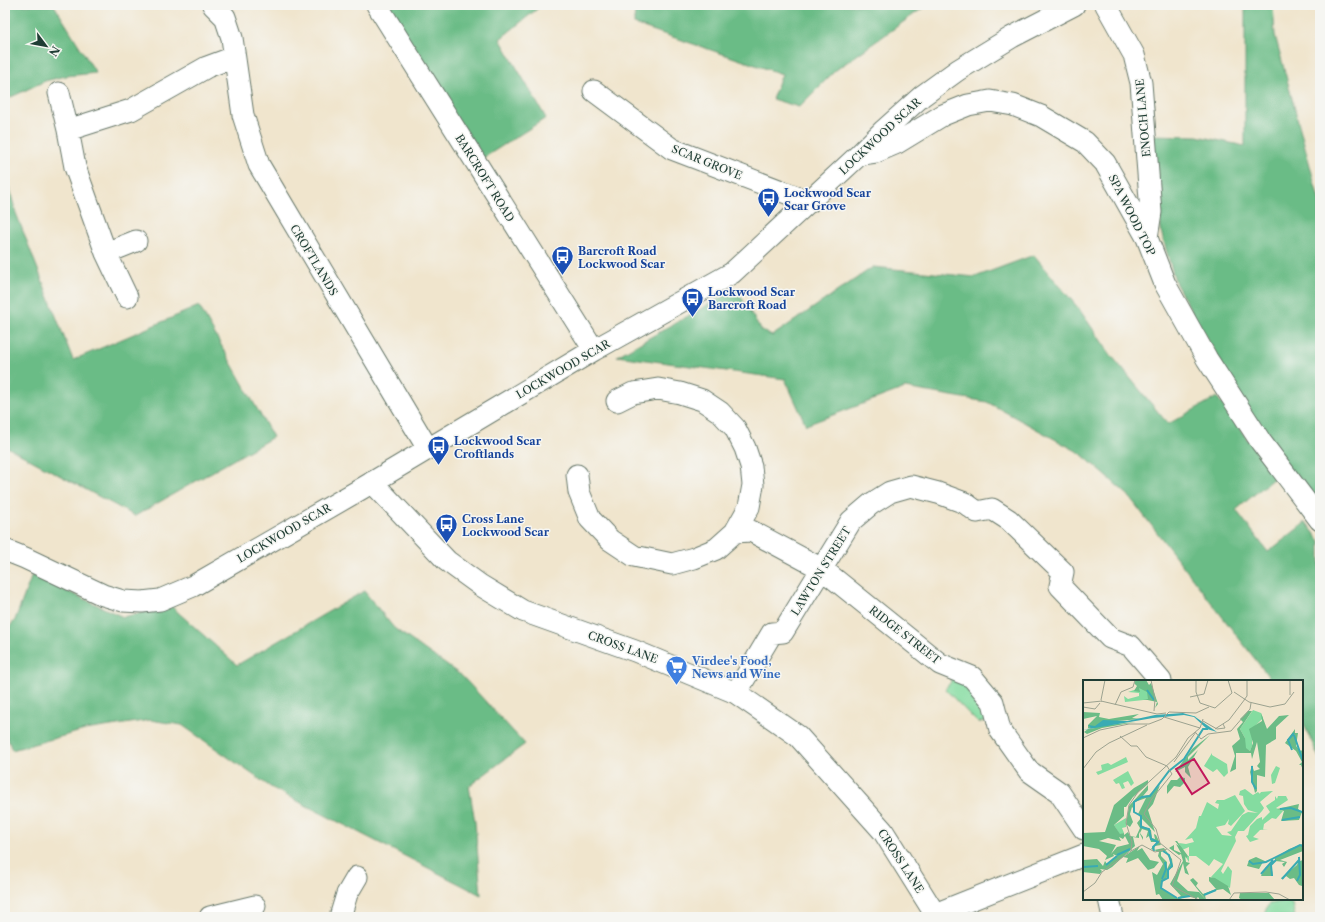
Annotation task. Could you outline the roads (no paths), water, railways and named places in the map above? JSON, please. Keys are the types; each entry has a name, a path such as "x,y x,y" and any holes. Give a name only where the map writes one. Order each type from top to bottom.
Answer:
{"street":[{"name":"CROFTLANDS","path":"213,5 225,17 232,38 243,115 259,166 428,449"},
{"name":"BARCROFT ROAD","path":"377,5 594,350"},
{"name":"LOCKWOOD SCAR","path":"5,550 103,595 122,600 142,602 160,600 193,586 594,350 732,273 810,202 884,130 922,96 958,70 1012,37 1074,5"},
{"name":"ENOCH LANE","path":"1106,5 1134,55 1141,83 1151,212 1147,238"},
{"path":"68,130 131,110 207,67 234,57"},
{"name":"SCAR GROVE","path":"594,91 672,149 810,202"},
{"path":"59,93 75,167 106,253 127,297"},
{"name":"SPA WOOD TOP","path":"860,155 876,152 897,143 943,115 968,105 990,101 1013,105 1041,116 1085,142 1105,163 1147,238 1165,284 1207,359 1261,442 1320,520"},
{"path":"106,253 136,241"},
{"path":"578,475 579,492 590,519 610,540 634,556 672,564 694,558 716,549 735,532 749,508 753,485 751,466 745,448 735,428 720,412 702,400 680,393 658,389 634,393 617,401"},
{"name":"CROSS LANE","path":"372,482 447,560 480,585 523,611 635,651 736,693 798,736 883,831 935,916"},
{"name":"LAWTON STREET","path":"736,693 772,633 783,632 851,521 871,504 890,492 911,486 938,493 965,503 977,512 992,509 1009,520 1063,572 1060,586 1110,638 1131,646 1160,680"},
{"name":"RIDGE STREET","path":"735,532 751,531 822,569 940,664 972,677 993,702 1000,730 1029,771 1059,792 1083,828"},
{"path":"935,916 1083,855"},
{"path":"344,916 347,894 357,877"},
{"path":"1109,900 1113,917"},
{"path":"210,917 255,906"}],"place":[{"name":"Lockwood Scar Scar Grove","path":"769,218"},
{"name":"Barcroft Road Lockwood Scar","path":"562,276"},
{"name":"Lockwood Scar Barcroft Road","path":"692,318"},
{"name":"Lockwood Scar Croftlands","path":"439,466"},
{"name":"Cross Lane Lockwood Scar","path":"446,544"},
{"name":"Virdee's Food, News and Wine","path":"676,686"}]}
